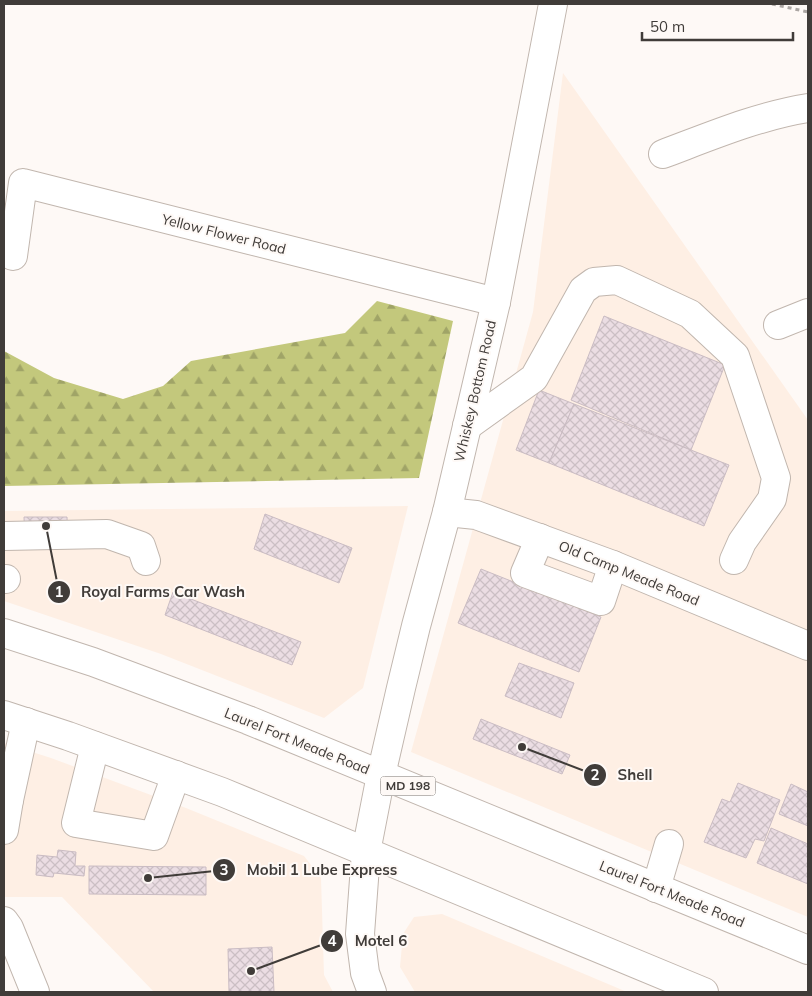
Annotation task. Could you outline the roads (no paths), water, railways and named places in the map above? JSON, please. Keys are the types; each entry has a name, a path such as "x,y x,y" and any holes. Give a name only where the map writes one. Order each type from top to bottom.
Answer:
{"street":[{"name":"Whiskey Bottom Road","path":"372,992 365,973 360,934 366,852 381,775 416,626 447,512 496,302 553,4"},
{"path":"663,154 749,121 808,108"},
{"name":"Yellow Flower Road","path":"13,256 23,183 496,302"},
{"path":"467,426 534,378 583,290 594,282 617,280 690,314 734,356 776,478 772,499 742,542 734,560"},
{"path":"778,325 808,313"},
{"name":"Old Camp Meade Road","path":"447,512 476,515 613,565 808,646"},
{"path":"4,536 107,534 142,546 146,561"},
{"path":"540,538 525,573 602,601 613,565"},
{"name":"Laurel Fort Meade Road","path":"4,633 93,662 248,720 808,950"},
{"path":"4,830 15,718 222,792 366,852 674,986 704,992"},
{"path":"95,746 76,823 154,836 176,775"},
{"path":"656,888 669,844"},
{"path":"4,921 9,928 35,992"}],"place":[{"name":"Royal Farms Car Wash","path":"46,526"},
{"name":"Shell","path":"522,747"},
{"name":"Mobil 1 Lube Express","path":"148,878"},
{"name":"Motel 6","path":"251,971"}]}
